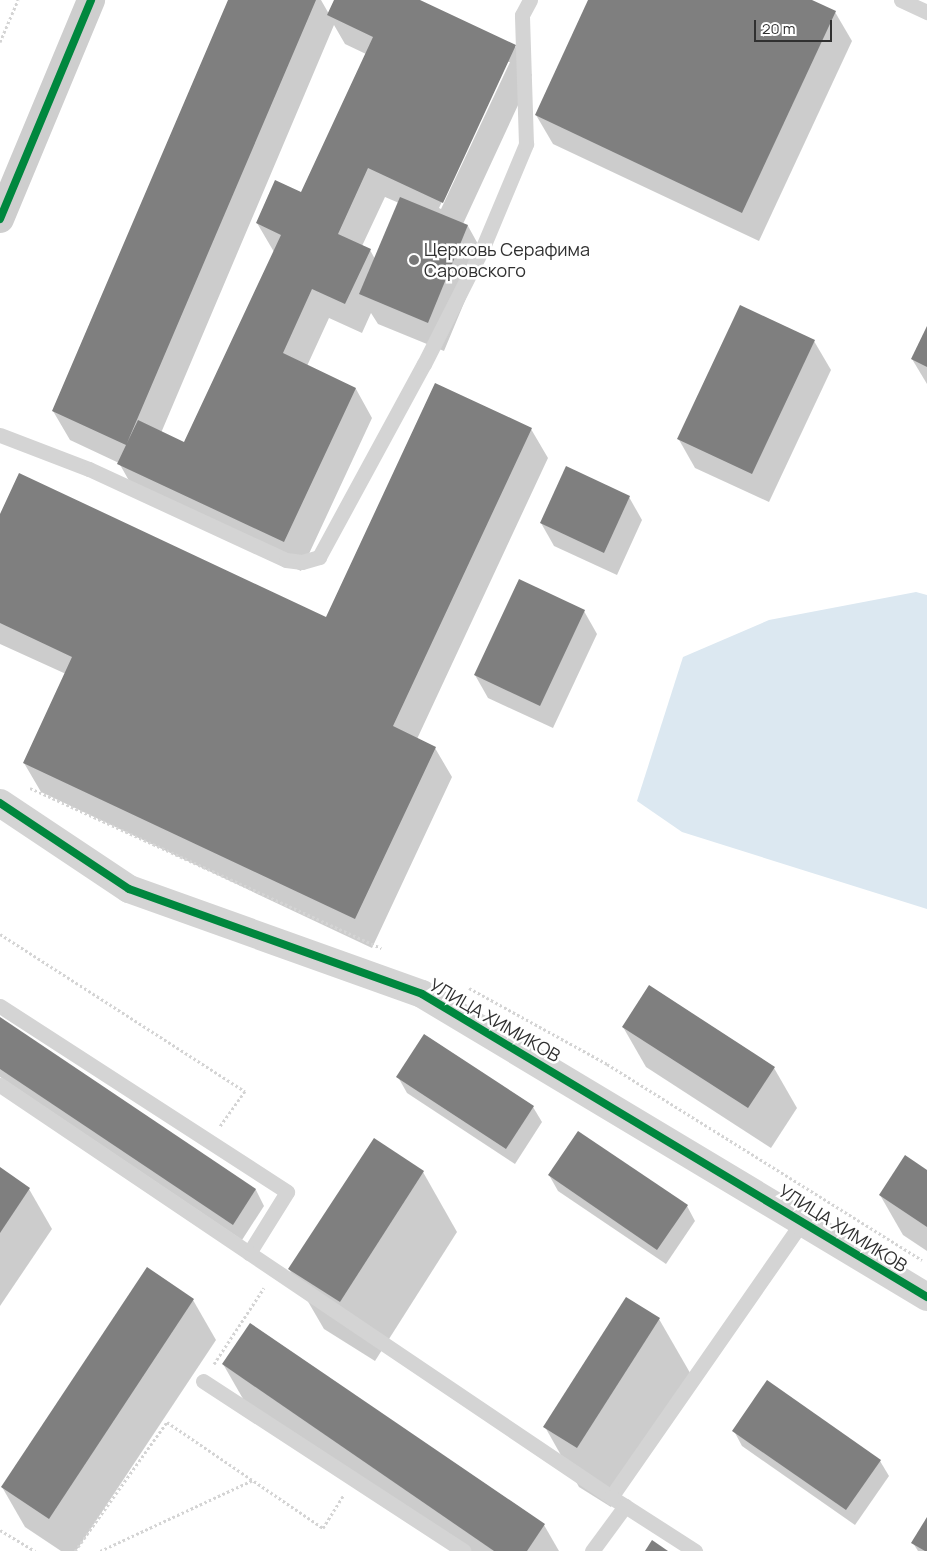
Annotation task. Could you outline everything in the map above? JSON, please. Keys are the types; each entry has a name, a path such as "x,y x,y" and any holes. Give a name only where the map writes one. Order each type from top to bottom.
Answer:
{"street":[{"path":"0,219 91,0"},
{"name":"УЛИЦА ХИМИКОВ","path":"0,803 129,889 422,994 804,1221 927,1298"}],"lane":[{"path":"0,435 89,469 286,560 302,562 319,557 471,272 526,144 522,15 530,0"},
{"path":"901,0 927,12"},
{"path":"0,1006 287,1192 249,1253"},
{"path":"0,1086 611,1497 695,1551"},
{"path":"611,1497 804,1221"},
{"path":"203,1381 464,1551"},
{"path":"592,1551 625,1506"}],"path":[{"path":"0,42 18,0"},
{"path":"0,934 245,1091 208,1142"},
{"path":"203,1381 276,1270"},
{"path":"75,1551 167,1422 323,1528 354,1479"},
{"path":"100,1551 253,1480"},
{"path":"0,1530 35,1551"}],"shaded area":[{"path":"916,592 927,595 927,909 682,832 637,801 683,657 769,620"}],"building":[{"path":"228,0 316,0 127,443 138,420 184,442 281,235 256,223 275,180 301,192 373,37 327,15 334,0 420,0 516,45 443,203 368,168 338,234 371,249 345,304 312,289 283,353 356,388 284,542 117,464 126,445 52,411"},
{"path":"588,0 812,0 836,11 742,213 535,115"},
{"name":"Церковь Серафима Саровского","path":"400,197 468,225 428,323 359,294"},
{"path":"740,305 815,340 752,474 677,439"},
{"path":"927,326 927,367 911,359"},
{"path":"435,383 532,428 393,726 436,747 355,919 23,763 72,657 0,623 0,514 19,473 326,617"},
{"path":"566,466 630,496 604,553 540,523"},
{"path":"519,579 585,610 540,706 474,675"},
{"path":"649,985 775,1067 748,1108 622,1027"},
{"path":"0,1017 256,1189 233,1225 0,1069"},
{"path":"424,1034 534,1106 506,1149 396,1077"},
{"path":"578,1131 688,1205 657,1250 548,1175"},
{"path":"374,1138 424,1171 340,1302 288,1269"},
{"path":"905,1155 927,1170 927,1227 879,1195"},
{"path":"0,1167 30,1188 0,1233"},
{"path":"147,1267 194,1299 49,1519 1,1487"},
{"path":"626,1297 660,1318 577,1448 543,1427"},
{"path":"250,1323 545,1524 527,1551 494,1551 222,1364"},
{"path":"767,1380 881,1460 846,1510 732,1431"},
{"path":"927,1517 927,1551 925,1551 911,1543"},
{"path":"652,1540 668,1551 645,1551"}],"cycle path":[{"path":"0,219 91,0"},
{"path":"0,803 129,889 422,994 927,1297"}],"place":[{"name":"Церковь Серафима Саровского","path":"414,260"}]}
